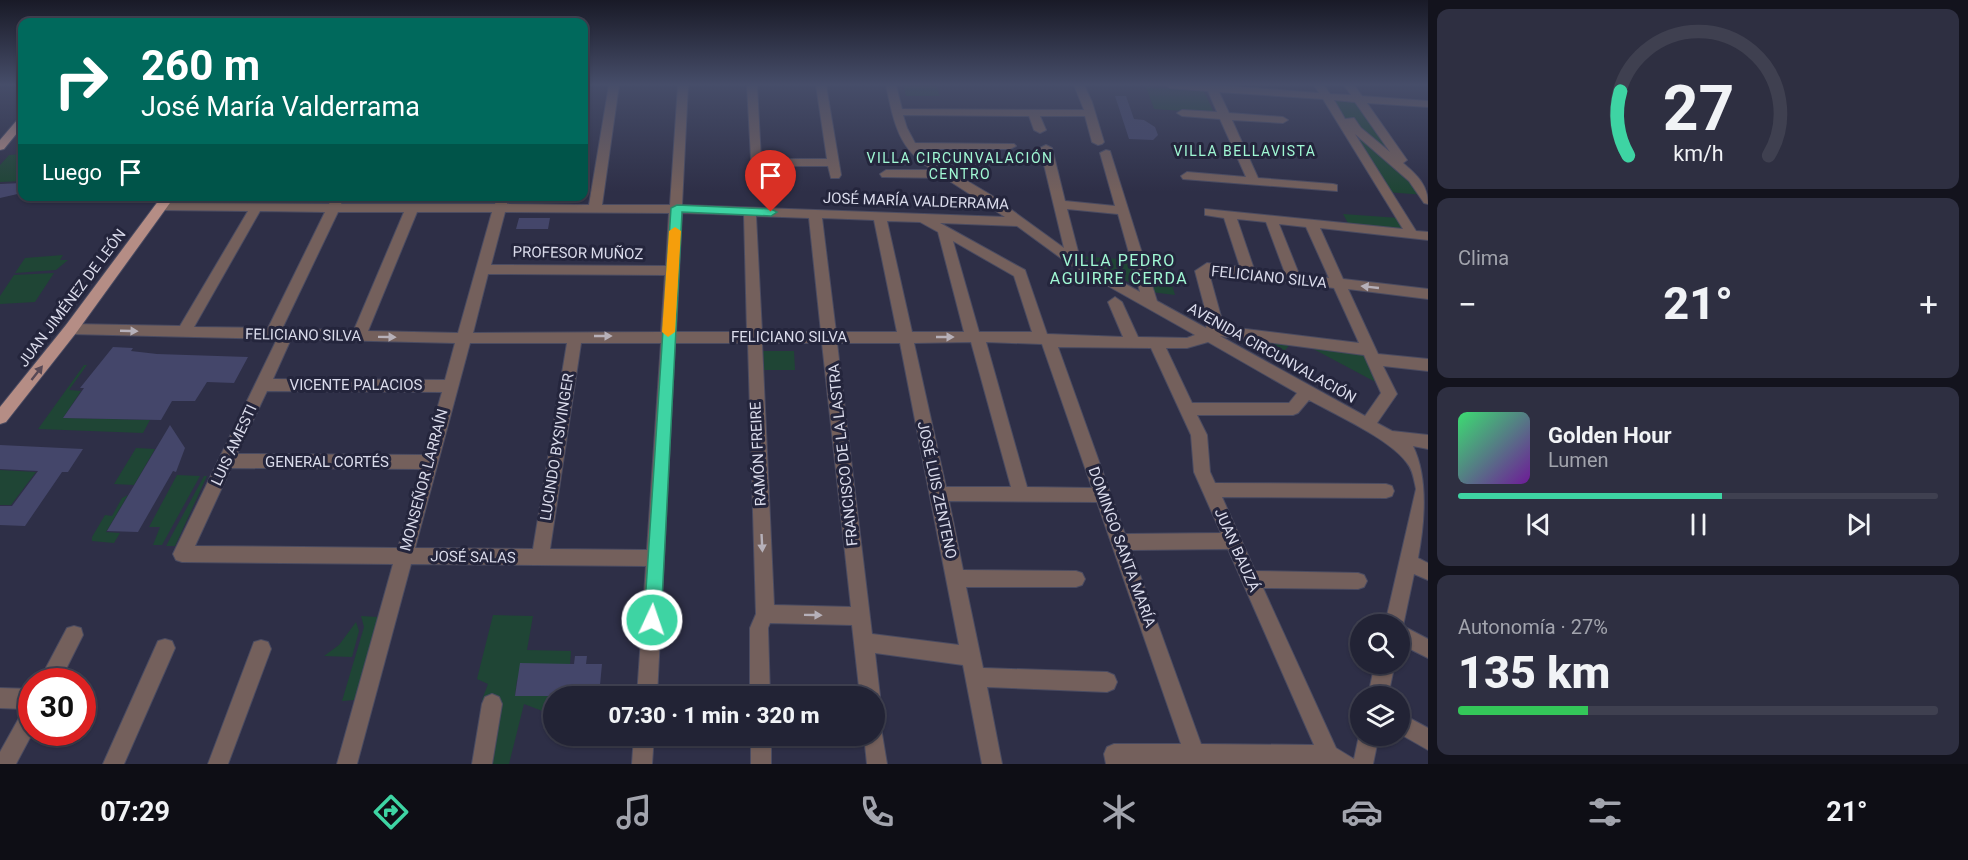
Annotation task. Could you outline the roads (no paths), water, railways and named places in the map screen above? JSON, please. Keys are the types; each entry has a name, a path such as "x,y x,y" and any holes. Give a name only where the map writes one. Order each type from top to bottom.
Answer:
{"main road":[{"path":"0,147 18,126"},
{"name":"JUAN JIMÉNEZ DE LEÓN","path":"0,418 71,329 165,202"}],"street":[{"path":"595,208 608,121"},
{"path":"648,686 681,121"},
{"path":"754,121 756,168 834,169 827,121"},
{"name":"AVENIDA CIRCUNVALACIÓN","path":"901,121 911,146 926,161 1022,222 1074,261 1151,305 1210,334 1402,446 1418,462 1426,490"},
{"path":"1036,121 1040,130"},
{"path":"1092,121 1098,142"},
{"path":"1227,121 1254,182"},
{"path":"1345,121 1412,234"},
{"path":"1350,121 1357,130 1413,178"},
{"path":"1374,121 1428,200"},
{"path":"911,146 1010,146"},
{"path":"1046,148 1074,261"},
{"path":"1106,153 1151,305"},
{"path":"886,174 947,174"},
{"path":"1375,174 1413,178"},
{"path":"1187,176 1333,189"},
{"name":"JOSÉ MARÍA VALDERRAMA","path":"165,202 217,202 256,208 278,202 336,202 412,208 502,202 595,208 677,208 1022,222"},
{"name":"LUIS AMESTI","path":"182,554 263,385 279,335 336,202"},
{"name":"MONSEÑOR LARRAÍN","path":"347,764 428,462 502,202"},
{"path":"1061,205 1122,210"},
{"path":"183,333 256,208"},
{"path":"359,336 412,208"},
{"name":"RAMÓN FREIRE","path":"750,212 765,614 759,628 760,686"},
{"path":"1209,212 1428,236"},
{"name":"FRANCISCO DE LA LASTRA","path":"814,214 869,686"},
{"path":"1228,214 1249,273"},
{"name":"JOSÉ LUIS ZENTENO","path":"880,217 939,494 992,764"},
{"name":"DOMINGO SANTA MARÍA","path":"922,218 1020,273 1121,542 1195,755"},
{"path":"1271,219 1294,279"},
{"path":"1311,224 1389,394 1367,425"},
{"path":"943,229 1022,494"},
{"name":"FELICIANO SILVA","path":"71,329 464,338 975,337 1045,339 1059,342 1187,343 1210,334 1215,320 1202,271 1207,268 1428,294"},
{"name":"PROFESOR MUÑOZ","path":"483,269 672,271"},
{"path":"1115,302 1133,343"},
{"path":"1210,334 1371,354 1428,365"},
{"name":"LUCINDO BYSIVINGER","path":"540,557 575,336"},
{"name":"JUAN BAUZÁ","path":"1156,343 1202,444 1202,472 1250,579 1337,760"},
{"name":"VICENTE PALACIOS","path":"263,385 450,386"},
{"path":"1187,409 1293,409 1308,392"},
{"path":"1387,436 1428,442"},
{"name":"GENERAL CORTÉS","path":"226,461 428,462"},
{"path":"1210,490 1386,491"},
{"path":"1396,614 1426,490"},
{"path":"939,494 1103,495"},
{"path":"1121,542 1233,541"},
{"name":"JOSÉ SALAS","path":"182,554 656,558"},
{"path":"1408,562 1428,572"},
{"path":"955,578 1076,579"},
{"path":"1250,579 1358,581"},
{"path":"765,614 861,616"},
{"path":"56,668 74,635"},
{"path":"1410,639 1428,649"},
{"path":"864,642 970,656"},
{"path":"113,764 165,648"},
{"path":"218,764 261,649"},
{"path":"974,677 1107,682"},
{"path":"0,698 18,699"},
{"path":"482,764 492,704"},
{"path":"1410,729 1428,740"},
{"path":"5,764 18,740"},
{"path":"642,764 643,746"},
{"path":"761,746 761,764"},
{"path":"875,746 877,764"},
{"path":"1363,764 1367,746"},
{"path":"1115,759 1195,755 1337,760"}],"district":[{"name":"VILLA BELLAVISTA","path":"1245,151"},
{"name":"VILLA CIRCUNVALACIÓN CENTRO","path":"960,166"},
{"name":"VILLA PEDRO AGUIRRE CERDA","path":"1119,269"}]}
